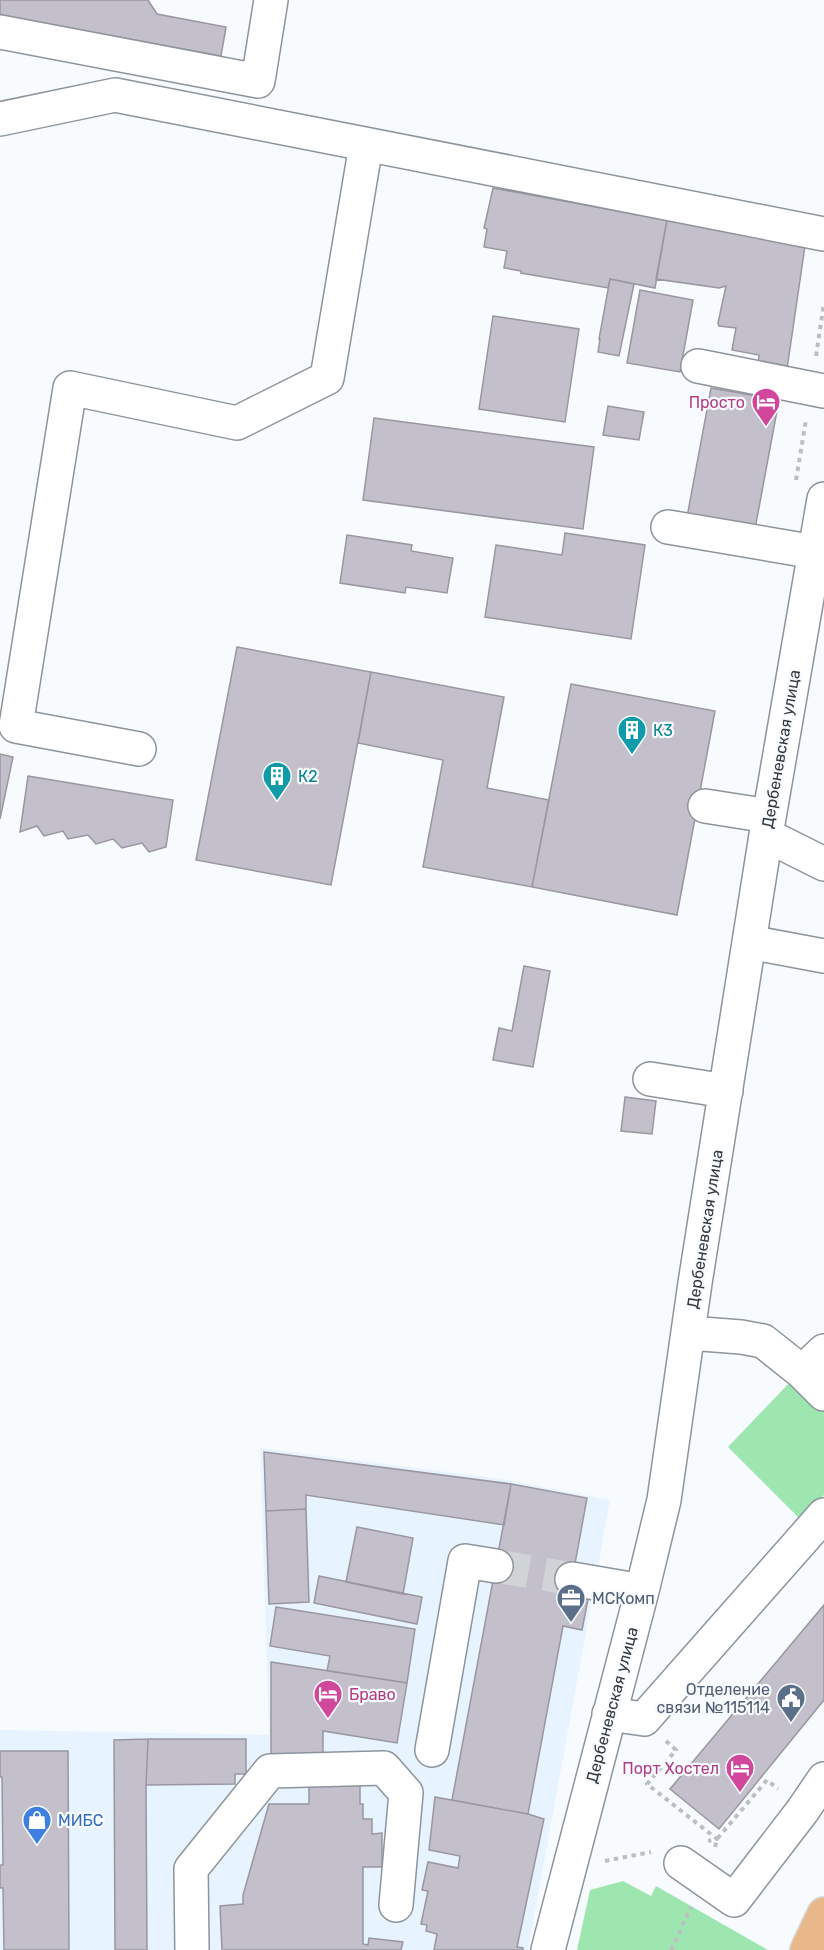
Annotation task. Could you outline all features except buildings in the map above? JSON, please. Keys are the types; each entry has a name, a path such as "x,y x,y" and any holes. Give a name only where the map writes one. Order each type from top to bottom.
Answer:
{"main road":[{"path":"807,1950 824,1914"}],"street":[{"path":"0,32 258,81 272,0"},
{"path":"0,119 115,95 824,234"},
{"path":"139,748 8,724 70,388 237,423 327,378 366,145"},
{"path":"698,366 824,391"},
{"name":"Дербеневская улица","path":"548,1950 664,1500 695,1283 768,825 816,595 824,499"},
{"path":"668,527 819,545"},
{"path":"705,806 768,825 824,864"},
{"path":"749,942 824,956"},
{"path":"650,1079 726,1091"},
{"path":"689,1333 763,1341 816,1373"},
{"path":"609,1714 644,1719 824,1515"},
{"path":"432,1750 465,1561 496,1566"},
{"path":"572,1579 642,1591"},
{"path":"192,1950 191,1869 270,1771 384,1768 406,1793 396,1905"},
{"path":"693,1871 734,1900 824,1779"}],"path":[{"path":"671,1950 693,1871 767,1780 803,1810"}],"shaded area":[{"path":"260,1448 501,1479 610,1500 528,1950 0,1950 0,1730 269,1735"}],"green space":[{"path":"791,1381 824,1412 824,1495 801,1520 728,1447"},
{"path":"623,1881 651,1896 656,1886 768,1950 577,1950 590,1890"}],"tunnel":[{"path":"496,1566 572,1579"}],"place":[{"name":"Просто","path":"766,428"},
{"name":"К3","path":"632,756"},
{"name":"К2","path":"277,802"},
{"name":"МСКомп","path":"571,1624"},
{"name":"Браво","path":"328,1720"},
{"name":"Отделение связи №115114","path":"791,1724"},
{"name":"Порт Хостел","path":"740,1794"},
{"name":"МИБС","path":"37,1846"}]}
